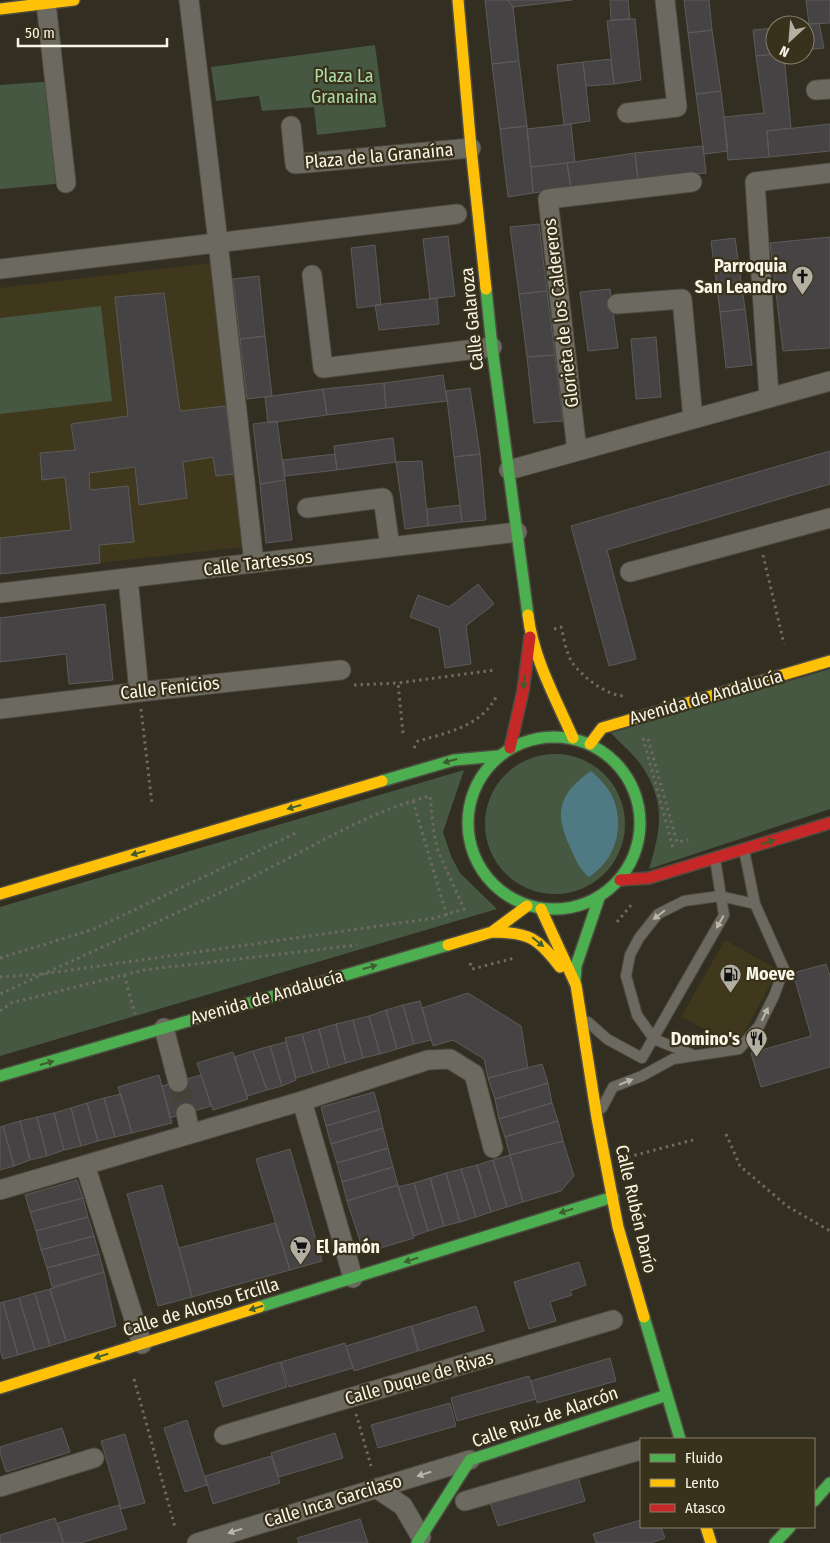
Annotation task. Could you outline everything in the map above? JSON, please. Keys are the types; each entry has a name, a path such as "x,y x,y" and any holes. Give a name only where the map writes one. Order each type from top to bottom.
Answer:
{"street":[{"path":"0,9 74,0"},
{"path":"188,0 218,242 254,563"},
{"name":"Calle Galaroza","path":"458,0 492,347 530,633 550,686 573,738"},
{"path":"627,113 678,107 665,0"},
{"path":"46,3 66,183"},
{"name":"Plaza de la Granaína","path":"291,126 295,164 471,148"},
{"path":"769,397 755,182 830,173"},
{"name":"Glorieta de los Caldereros","path":"577,451 548,199 692,182"},
{"path":"0,269 457,214"},
{"path":"312,275 323,368 492,347"},
{"path":"618,304 682,299 694,419"},
{"path":"509,470 830,381"},
{"path":"307,508 384,498 390,547"},
{"path":"630,572 830,518"},
{"name":"Calle Tartessos","path":"0,593 517,532"},
{"path":"128,578 140,700"},
{"name":"Calle Galaroza","path":"510,748 523,691 530,633"},
{"name":"Avenida de Andalucía","path":"590,744 602,728 830,661"},
{"name":"Calle Fenicios","path":"0,708 140,700 341,670"},
{"path":"541,737 573,738 590,744 612,759 629,780 639,805 640,832 634,858 620,880 599,898 571,908 541,909 527,906 504,894 484,876 470,844 467,826 470,800 480,776 498,756 510,748 541,737"},
{"path":"0,894 454,760 498,756"},
{"path":"620,880 649,878 830,823"},
{"name":"Calle Rubén Darío","path":"599,898 576,966 575,982 597,1118 618,1227 680,1438"},
{"name":"Avenida de Andalucía","path":"0,1076 492,932 527,906"},
{"name":"Calle Rubén Darío","path":"541,909 575,982"},
{"path":"492,932 520,932 536,939 575,982"},
{"path":"164,1028 178,1082"},
{"path":"0,1190 302,1101 428,1060 450,1059 474,1074 493,1148"},
{"path":"302,1101 354,1278"},
{"path":"186,1113 190,1133"},
{"path":"85,1165 142,1344"},
{"name":"Calle de Alonso Ercilla","path":"0,1388 613,1197"},
{"name":"Calle Duque de Rivas","path":"224,1435 613,1320"},
{"name":"Calle Ruiz de Alarcón","path":"419,1540 470,1460 667,1395"},
{"path":"465,1501 640,1450"},
{"path":"0,1487 94,1458"},
{"name":"Calle Inca Garcilaso","path":"197,1543 470,1460"},
{"path":"815,1500 830,1483"},
{"path":"376,1488 403,1506 419,1540"},
{"path":"706,1528 711,1543"},
{"path":"775,1543 789,1528"}],"lane":[{"path":"597,1118 613,1087 642,1076 673,1059 739,1049 759,1026 774,996 784,969 755,904 744,849"},
{"path":"580,1015 607,1039 642,1058 724,915 715,858"},
{"path":"694,1055 654,1039 636,1015 626,976 630,956 638,938 658,914 684,901 720,896 755,904"}],"path":[{"path":"758,537 784,644"},
{"path":"353,685 398,683 495,670"},
{"path":"398,683 404,733"},
{"path":"140,700 152,804"},
{"path":"643,736 674,850"},
{"path":"650,738 648,739 678,842"},
{"path":"410,793 448,920"},
{"path":"0,977 43,974 335,933 436,918 464,910 438,851 430,796 412,801 328,838 257,874 43,974 0,994"},
{"path":"0,958 94,929 304,829"},
{"path":"613,927 630,904 638,899"},
{"path":"439,923 455,918"},
{"path":"0,1010 11,1003 144,970 354,946 364,943"},
{"path":"467,956 472,969 520,956"},
{"path":"124,975 137,1022"},
{"path":"726,1134 740,1166 787,1206 830,1231"},
{"path":"606,1162 693,1140"},
{"path":"134,1379 175,1526"},
{"path":"351,1398 371,1466"}],"shaded area":[{"path":"210,263 242,547 0,574 0,288"},
{"name":"Moeve","path":"725,940 778,970 737,1046 681,1017"}],"green space":[{"name":"Plaza La Granaina","path":"375,45 386,127 317,135 314,107 262,111 259,96 216,101 211,67"},
{"path":"56,81 66,183 0,189 0,85"},
{"path":"101,306 112,401 0,414 0,318"},
{"path":"830,669 830,809 649,869 658,831 659,819 656,796 642,766 611,733"},
{"path":"555,754 569,755 582,759 604,775 620,797 624,810 624,838 620,851 604,873 582,889 569,893 555,894 541,893 528,889 506,873 490,851 486,838 485,824 486,810 490,797 506,775 528,759 541,755"},
{"path":"464,770 443,832 451,856 460,873 497,909 0,1056 0,907"}],"water":[{"path":"591,771 611,794 618,816 618,827 617,838 608,858 589,877 580,867 570,847 562,823 561,813 566,795 580,779"}],"building":[{"path":"485,0 508,0 513,7 519,61 492,64"},
{"path":"508,0 572,0 513,7"},
{"path":"610,0 628,0 630,19 611,20"},
{"path":"684,0 709,0 712,30 688,33"},
{"path":"806,0 830,0 830,23 815,24 815,15 808,15"},
{"path":"635,19 641,80 614,84 607,21"},
{"path":"815,23 819,23 824,48 815,49"},
{"path":"765,29 765,55 756,56 753,30"},
{"path":"712,30 721,91 696,94 688,33"},
{"path":"765,55 765,65 785,65 791,128 767,131 769,157 728,160 724,117 764,113 756,56"},
{"path":"611,59 614,84 586,86 583,62"},
{"path":"519,61 527,126 500,129 492,64"},
{"path":"583,62 590,121 564,125 557,65"},
{"path":"721,91 728,151 704,154 696,94"},
{"path":"571,124 575,162 531,167 527,129"},
{"path":"830,124 830,151 769,157 767,131"},
{"path":"527,126 533,193 508,197 500,129"},
{"path":"703,146 706,173 638,181 635,153"},
{"path":"635,153 638,181 571,188 567,163"},
{"path":"567,163 571,188 533,193 531,167"},
{"path":"539,224 547,291 519,294 510,227"},
{"path":"448,236 455,296 430,299 423,239"},
{"name":"Parroquia San Leandro","path":"830,237 830,348 783,351 770,243"},
{"path":"735,238 745,309 720,312 711,241"},
{"path":"375,245 381,305 357,308 351,248"},
{"path":"259,276 265,336 240,339 233,279"},
{"path":"610,289 618,348 588,351 580,292"},
{"path":"547,291 555,355 527,357 519,294"},
{"path":"164,293 180,411 226,406 234,474 216,476 213,457 183,462 187,498 139,505 135,467 89,473 90,490 128,486 134,542 99,545 100,563 0,574 0,538 71,530 65,477 42,480 40,453 75,450 71,424 128,416 115,297"},
{"path":"437,298 439,324 379,330 375,305"},
{"path":"745,309 752,365 726,368 720,312"},
{"path":"265,336 272,396 247,399 240,339"},
{"path":"656,337 661,397 636,399 631,339"},
{"path":"555,355 563,421 534,423 527,357"},
{"path":"443,375 447,401 386,408 384,383"},
{"path":"384,383 386,408 327,415 323,389"},
{"path":"470,388 480,454 454,457 446,391"},
{"path":"323,389 327,415 268,423 265,397"},
{"path":"277,421 285,480 260,484 253,424"},
{"path":"393,438 396,462 337,470 334,446"},
{"path":"830,451 830,484 607,550 636,659 609,666 571,526"},
{"path":"335,454 337,470 285,476 283,460"},
{"path":"480,454 486,520 462,522 454,457"},
{"path":"422,461 428,526 405,529 396,462"},
{"path":"285,480 292,540 266,543 260,484"},
{"path":"460,505 462,522 428,526 427,509"},
{"path":"478,584 494,604 466,626 471,664 445,668 439,628 410,617 418,595 449,607"},
{"path":"105,604 113,680 69,684 66,654 0,662 0,618"},
{"path":"826,964 830,976 830,1067 761,1087 751,1053 811,1036 793,973"},
{"path":"468,993 521,1026 528,1068 488,1078 484,1059 453,1040 433,1046 422,1008"},
{"path":"420,1001 431,1040 414,1044 403,1005"},
{"path":"403,1005 414,1044 397,1049 386,1010"},
{"path":"386,1010 397,1049 380,1054 369,1016"},
{"path":"369,1016 380,1054 363,1058 353,1020"},
{"path":"353,1020 363,1058 346,1063 336,1024"},
{"path":"336,1024 346,1063 329,1068 319,1029"},
{"path":"319,1029 329,1068 313,1073 302,1034"},
{"path":"302,1034 313,1073 296,1078 285,1038"},
{"path":"286,1042 296,1080 282,1086 270,1046"},
{"path":"270,1046 282,1086 267,1090 253,1051"},
{"path":"253,1051 267,1090 247,1096 234,1057"},
{"path":"233,1052 248,1099 213,1110 197,1063"},
{"path":"542,1064 548,1083 495,1099 488,1078"},
{"path":"159,1075 172,1123 132,1133 118,1087"},
{"path":"201,1075 211,1106 170,1118 162,1086"},
{"path":"548,1083 552,1103 499,1119 495,1099"},
{"path":"374,1092 379,1110 326,1126 321,1107"},
{"path":"121,1094 132,1133 115,1137 104,1098"},
{"path":"104,1098 115,1137 98,1141 87,1103"},
{"path":"87,1103 98,1141 81,1146 71,1108"},
{"path":"552,1103 558,1121 505,1137 499,1119"},
{"path":"71,1108 81,1146 64,1150 54,1113"},
{"path":"379,1110 383,1128 331,1144 326,1126"},
{"path":"54,1113 64,1150 47,1156 37,1117"},
{"path":"37,1117 47,1156 30,1160 20,1121"},
{"path":"20,1121 30,1160 14,1166 3,1126"},
{"path":"558,1121 563,1141 510,1155 505,1137"},
{"path":"3,1126 14,1166 0,1170 0,1127"},
{"path":"383,1128 388,1148 337,1163 331,1144"},
{"path":"563,1141 574,1176 561,1191 523,1202 510,1155"},
{"path":"388,1148 393,1167 342,1182 337,1163"},
{"path":"290,1149 322,1261 290,1270 256,1159"},
{"path":"510,1155 523,1202 507,1207 493,1160"},
{"path":"493,1160 507,1207 491,1212 477,1165"},
{"path":"477,1165 491,1212 476,1217 461,1169"},
{"path":"393,1167 398,1185 347,1201 342,1182"},
{"path":"461,1169 476,1217 460,1222 446,1173"},
{"path":"446,1173 460,1222 444,1226 430,1178"},
{"path":"430,1178 444,1226 428,1231 414,1183"},
{"path":"77,1180 83,1198 30,1212 25,1195"},
{"path":"414,1183 428,1231 414,1236 398,1187"},
{"path":"162,1185 192,1297 158,1306 127,1194"},
{"path":"398,1185 414,1238 364,1253 347,1201"},
{"path":"83,1198 88,1217 36,1231 30,1212"},
{"path":"88,1217 94,1236 41,1250 36,1231"},
{"path":"275,1223 290,1270 192,1297 179,1248"},
{"path":"94,1236 99,1254 47,1268 41,1250"},
{"path":"99,1254 104,1272 52,1287 47,1268"},
{"path":"579,1262 586,1285 570,1291 572,1295 550,1302 556,1321 529,1329 514,1282"},
{"path":"104,1272 116,1326 66,1341 50,1289"},
{"path":"50,1289 66,1341 50,1346 35,1293"},
{"path":"35,1293 50,1346 35,1350 19,1298"},
{"path":"19,1298 35,1350 18,1355 3,1302"},
{"path":"3,1302 18,1355 3,1359 0,1350 0,1303"},
{"path":"476,1306 484,1331 419,1351 412,1326"},
{"path":"411,1326 418,1351 354,1371 346,1346"},
{"path":"345,1343 353,1368 289,1387 281,1362"},
{"path":"610,1358 616,1381 537,1403 531,1381"},
{"path":"280,1362 287,1387 223,1407 215,1382"},
{"path":"529,1376 536,1399 457,1421 451,1398"},
{"path":"450,1403 456,1426 378,1448 371,1425"},
{"path":"187,1420 207,1485 185,1492 164,1428"},
{"path":"62,1428 70,1452 6,1472 0,1447"},
{"path":"335,1433 343,1458 279,1477 271,1453"},
{"path":"125,1434 145,1503 121,1509 101,1441"},
{"path":"271,1456 280,1483 213,1504 205,1476"},
{"path":"577,1473 585,1501 498,1526 489,1499"},
{"path":"119,1505 127,1529 80,1543 64,1543 58,1523"},
{"path":"55,1518 63,1543 0,1543 0,1535"},
{"path":"360,1519 368,1543 299,1543 297,1538"},
{"path":"640,1520 640,1528 661,1528 665,1538 650,1543 596,1543 593,1534"}],"tunnel":[{"path":"178,1082 186,1113"}],"traffic: fast":[{"path":"486,289 528,615"},
{"path":"562,737 579,740 595,747 609,756 621,768 637,798 640,823 639,840 634,856 621,878 609,890 579,906 546,909 529,906 513,899 499,890 487,878 471,848 468,815 471,798 478,782 487,768 499,756 529,740 562,737"},
{"path":"382,781 454,760 498,756"},
{"path":"575,982 576,966 599,898"},
{"path":"0,1076 448,945"},
{"path":"259,1307 613,1197"},
{"path":"644,1317 680,1438"},
{"path":"417,1543 470,1460 667,1395"},
{"path":"815,1500 830,1483"},
{"path":"775,1543 789,1528"}],"traffic: slow":[{"path":"0,9 74,0"},
{"path":"458,0 486,289"},
{"path":"528,615 540,663 573,738"},
{"path":"590,744 602,728 830,661"},
{"path":"0,894 382,781"},
{"path":"448,945 492,932 527,906"},
{"path":"541,909 576,985 597,1118 618,1227 644,1317"},
{"path":"492,932 515,933 532,939 539,943 560,967"},
{"path":"0,1388 259,1307"},
{"path":"706,1528 711,1543"}],"traffic: jam":[{"path":"510,748 523,691 530,637"},
{"path":"620,880 649,878 830,823"}],"place":[{"name":"Parroquia San Leandro","path":"803,295"},
{"name":"Moeve","path":"730,993"},
{"name":"Domino's","path":"756,1058"},
{"name":"El Jamón","path":"300,1266"}]}
